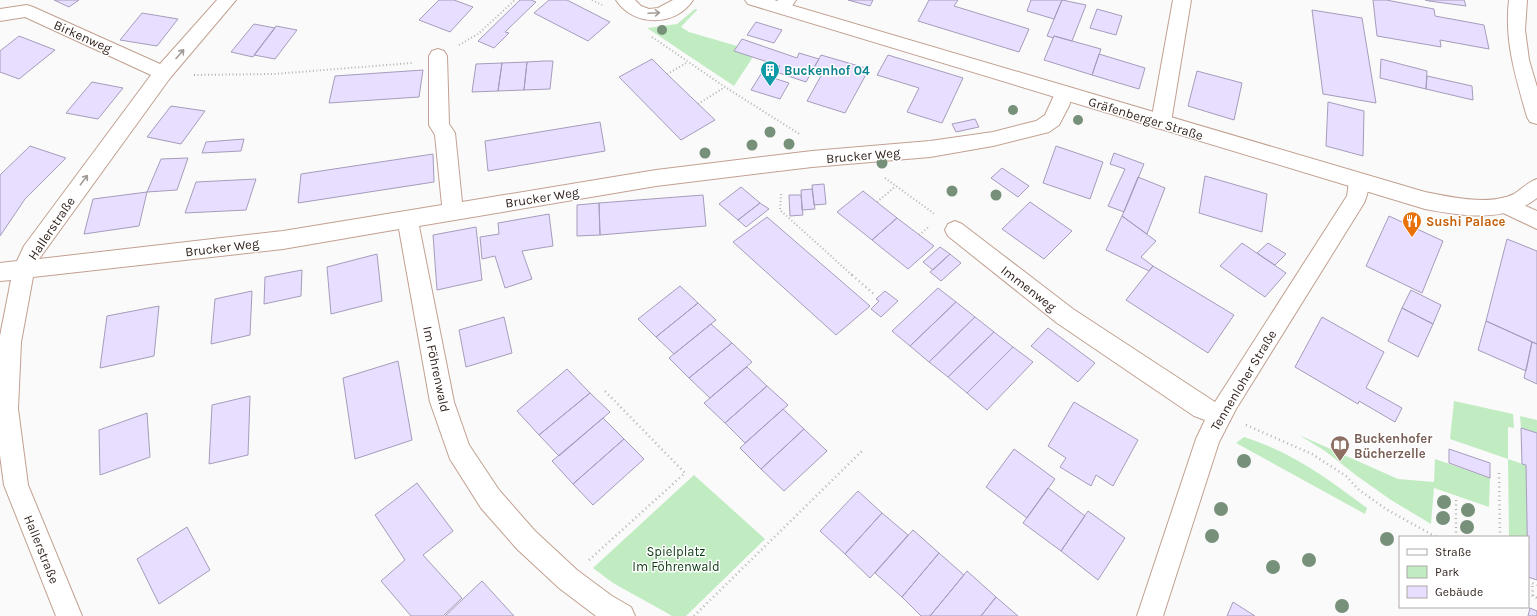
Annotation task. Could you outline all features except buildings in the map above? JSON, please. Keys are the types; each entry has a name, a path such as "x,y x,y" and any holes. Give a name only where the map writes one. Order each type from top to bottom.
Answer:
{"street":[{"name":"Hallerstraße","path":"68,616 16,485 6,409 10,342 24,270 31,252 164,73 227,0"},
{"path":"625,0 638,12 658,14 668,11 684,0"},
{"path":"1161,122 1182,0"},
{"path":"1518,0 1515,18 1516,34 1520,57 1537,117"},
{"name":"Gräfenberger Straße","path":"760,1 784,4 1064,94 1425,201 1451,206 1480,208 1506,205 1529,195 1537,187"},
{"name":"Birkenweg","path":"0,15 27,11 164,73"},
{"path":"438,56 439,125 445,134 453,211"},
{"name":"Brucker Weg","path":"0,272 283,240 656,178 820,159 930,149 993,139 1042,128 1052,120 1060,106 1064,94"},
{"name":"Tennenloher Straße","path":"1150,616 1208,438 1220,415 1357,197 1359,182"},
{"path":"1506,205 1537,221"},
{"name":"Im Föhrenwald","path":"407,219 442,402 459,451 490,498 526,540 568,579 603,605 622,616"},
{"name":"Immenweg","path":"955,230 1065,316 1202,408 1220,415"}],"path":[{"path":"164,73 179,75 274,74 428,62 478,34 515,0"},
{"path":"646,34 804,137"},
{"path":"667,74 688,62"},
{"path":"698,104 726,87"},
{"path":"884,176 955,230"},
{"path":"877,202 896,186"},
{"path":"781,194 780,210 875,295"},
{"path":"568,579 685,472 604,390"},
{"path":"1220,415 1240,422 1312,454 1346,476 1359,490 1386,509 1434,536"},
{"path":"694,616 862,450"},
{"path":"1499,473 1500,536"},
{"path":"1456,500 1456,536"},
{"path":"1533,596 1532,583 1537,584"},
{"path":"1529,594 1537,598"}],"green space":[{"path":"695,9 697,10 681,27 689,32 737,46 734,51 753,57 734,86 647,28 677,24"},
{"path":"1454,401 1513,414 1514,428 1508,427 1508,459 1450,439"},
{"path":"1520,416 1537,420 1537,433 1521,428"},
{"path":"1299,435 1398,479 1434,482 1435,459 1490,478 1489,507 1434,488 1431,524 1391,500 1325,451"},
{"path":"1244,437 1278,450 1323,476 1367,508 1365,514 1236,443"},
{"path":"1508,459 1526,465 1528,536 1509,536"},
{"name":"Spielplatz Im Föhrenwald","path":"694,475 765,539 686,616 672,616 613,583 593,568"}],"place":[{"name":"Buckenhof 04","path":"770,87"},
{"name":"Sushi Palace","path":"1412,238"},
{"name":"Buckenhofer Bücherzelle","path":"1340,462"}]}
